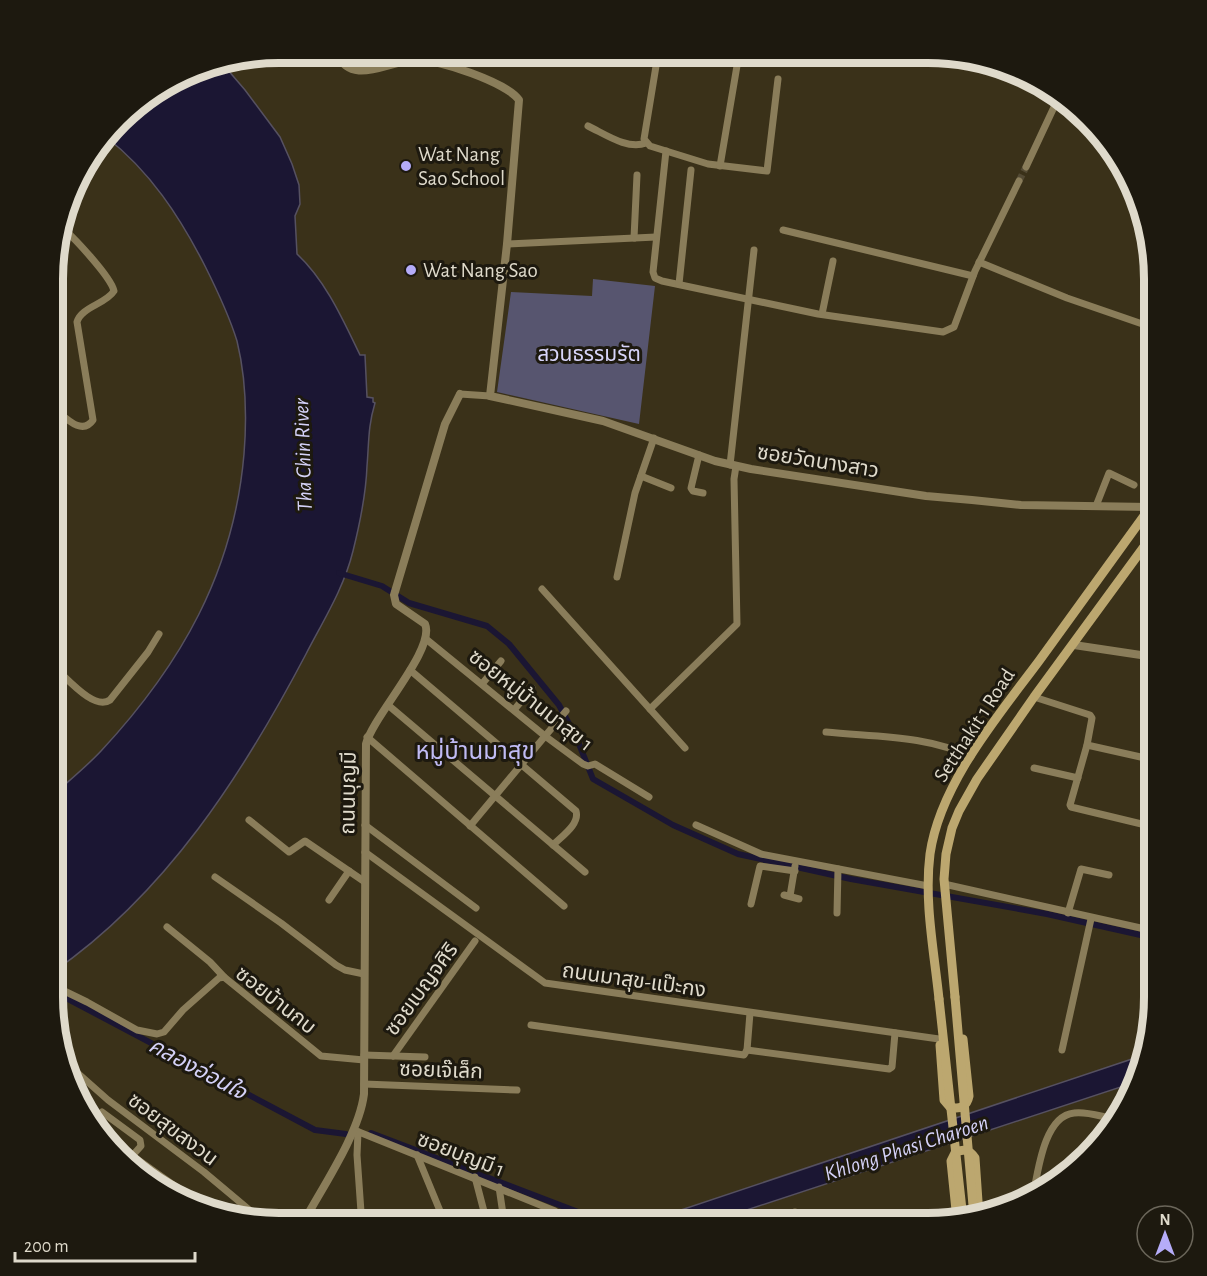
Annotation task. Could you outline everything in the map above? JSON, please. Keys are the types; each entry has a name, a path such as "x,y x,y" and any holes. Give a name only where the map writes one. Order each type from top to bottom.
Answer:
{"main road":[{"name":"Setthakit 1 Road","path":"962,1210 928,900 930,852 937,825 958,779 983,736 1144,516"},
{"name":"Setthakit 1 Road","path":"973,1208 944,899 946,854 952,828 977,779 1144,547"},
{"path":"1090,590 1106,600"},
{"path":"928,900 944,1100 950,1107 962,1107 968,1102 969,1096 958,993 944,899"},
{"path":"956,1211 951,1161 955,1153 963,1150 970,1151 975,1158 979,1207"}],"street":[{"path":"342,63 353,70 368,70 402,63"},
{"path":"426,639 425,624 396,604 394,592 445,424 460,394 490,396 520,106 519,100 512,92 479,76 437,63"},
{"path":"646,143 644,133 656,63"},
{"path":"720,166 737,63"},
{"path":"588,126 627,144 638,146 646,143 720,166 767,171 778,79"},
{"path":"1026,168 1055,105"},
{"path":"666,151 656,237 653,272 655,278 822,314 947,332 954,327 979,262 1019,181"},
{"path":"679,285 691,170"},
{"path":"634,238 637,175"},
{"path":"783,230 973,276"},
{"path":"63,416 75,425 82,427 88,426 93,420 77,322 81,315 108,298 114,291 110,282 68,233"},
{"path":"507,244 656,237"},
{"path":"650,709 737,624 733,465 754,250"},
{"path":"822,314 833,261"},
{"path":"979,262 1067,298 1144,325"},
{"name":"ซอยวัดนางสาว","path":"490,396 603,421 733,465 926,496 1021,505 1144,505"},
{"path":"617,577 635,493 654,438"},
{"path":"699,454 691,488 703,493"},
{"path":"1096,506 1110,473 1134,485"},
{"path":"640,476 671,488"},
{"path":"542,589 685,748"},
{"path":"63,675 97,703 106,703 148,652 159,634"},
{"name":"ถนนบุญมี","path":"309,1213 356,1131 362,1110 365,751 372,727 410,670 426,639"},
{"name":"ซอยหมู่บ้านมาสุข 1","path":"426,639 585,766 595,764 649,796"},
{"path":"1074,645 1144,656"},
{"path":"482,684 501,661"},
{"path":"410,670 571,806 578,815 577,821 553,845"},
{"path":"514,710 532,688"},
{"path":"1034,697 1090,715 1092,721 1071,807 1144,825"},
{"path":"388,705 585,872"},
{"path":"470,826 566,711"},
{"path":"826,732 928,742 954,749 971,757"},
{"path":"368,737 564,906"},
{"path":"1087,745 1144,758"},
{"path":"1034,768 1078,778"},
{"path":"249,819 289,852 305,841 365,882"},
{"path":"365,825 476,908"},
{"path":"696,825 761,854 928,886"},
{"name":"ถนนมาสุข-แป๊ะกง","path":"365,852 545,983 939,1039"},
{"path":"796,862 787,896 799,899"},
{"path":"751,904 760,866 795,871"},
{"path":"837,913 838,869"},
{"path":"1068,913 1081,869 1109,875"},
{"path":"329,900 349,871"},
{"path":"214,878 281,923 336,965 345,970 364,974"},
{"path":"944,884 1144,930"},
{"path":"1062,1050 1091,919"},
{"path":"167,927 224,977"},
{"name":"ซอยเบญจศิริ","path":"393,1056 475,941"},
{"name":"ซอยบ้านกบ","path":"63,990 137,1030 157,1034 164,1032 183,1010 219,978 224,977 321,1056 364,1058"},
{"path":"531,1025 744,1055 747,1050 750,1012"},
{"path":"747,1050 889,1069 892,1067 895,1033"},
{"name":"ซอยเบญจศิริ","path":"364,1058 425,1057"},
{"name":"ซอยสุขสงวน","path":"76,1072 108,1100 204,1172 251,1211"},
{"name":"ซอยเจ๊เล็ก","path":"364,1084 517,1090"},
{"path":"102,1112 140,1140 141,1146 133,1155"},
{"path":"1035,1184 1041,1156 1055,1123 1060,1118 1073,1113 1107,1118"},
{"path":"356,1131 361,1212"},
{"name":"ซอยบุญมี 1","path":"356,1131 555,1210"},
{"path":"417,1155 441,1213"},
{"path":"155,1174 175,1186"},
{"path":"475,1177 484,1213"},
{"path":"499,1187 503,1213"}],"green space":[{"name":"สวนธรรมรัต","path":"593,279 655,286 639,424 497,392 511,292 592,296"}],"water":[{"name":"Tha Chin River","path":"227,69 280,137 292,164 299,185 300,204 295,216 297,254 317,276 360,355 365,355 367,397 373,398 375,403 370,427 362,509 349,565 332,604 282,699 228,787 166,869 94,941 63,964 63,786 96,757 130,718 156,685 199,614 229,538 244,454 245,398 242,369 237,341 227,312 195,248 163,196 113,142 126,126 159,99 196,79"},
{"name":"Khlong Phasi Charoen","path":"1136,1058 1125,1086 737,1213 672,1213"}],"waterway":[{"path":"339,573 382,586 409,603 487,626 509,644 559,705 577,739 593,779 673,825 738,854 851,879 1047,914 1144,936"},
{"name":"คลองอ่อนใจ","path":"63,996 315,1130 346,1134"},
{"name":"คลองอ่อนใจ","path":"371,1133 581,1213"}],"tunnel":[{"path":"1019,181 1026,167"}],"place":[{"name":"Wat Nang Sao School","path":"406,166"},
{"name":"Wat Nang Sao","path":"411,270"}],"district":[{"name":"หมู่บ้านมาสุข","path":"475,751"}]}
